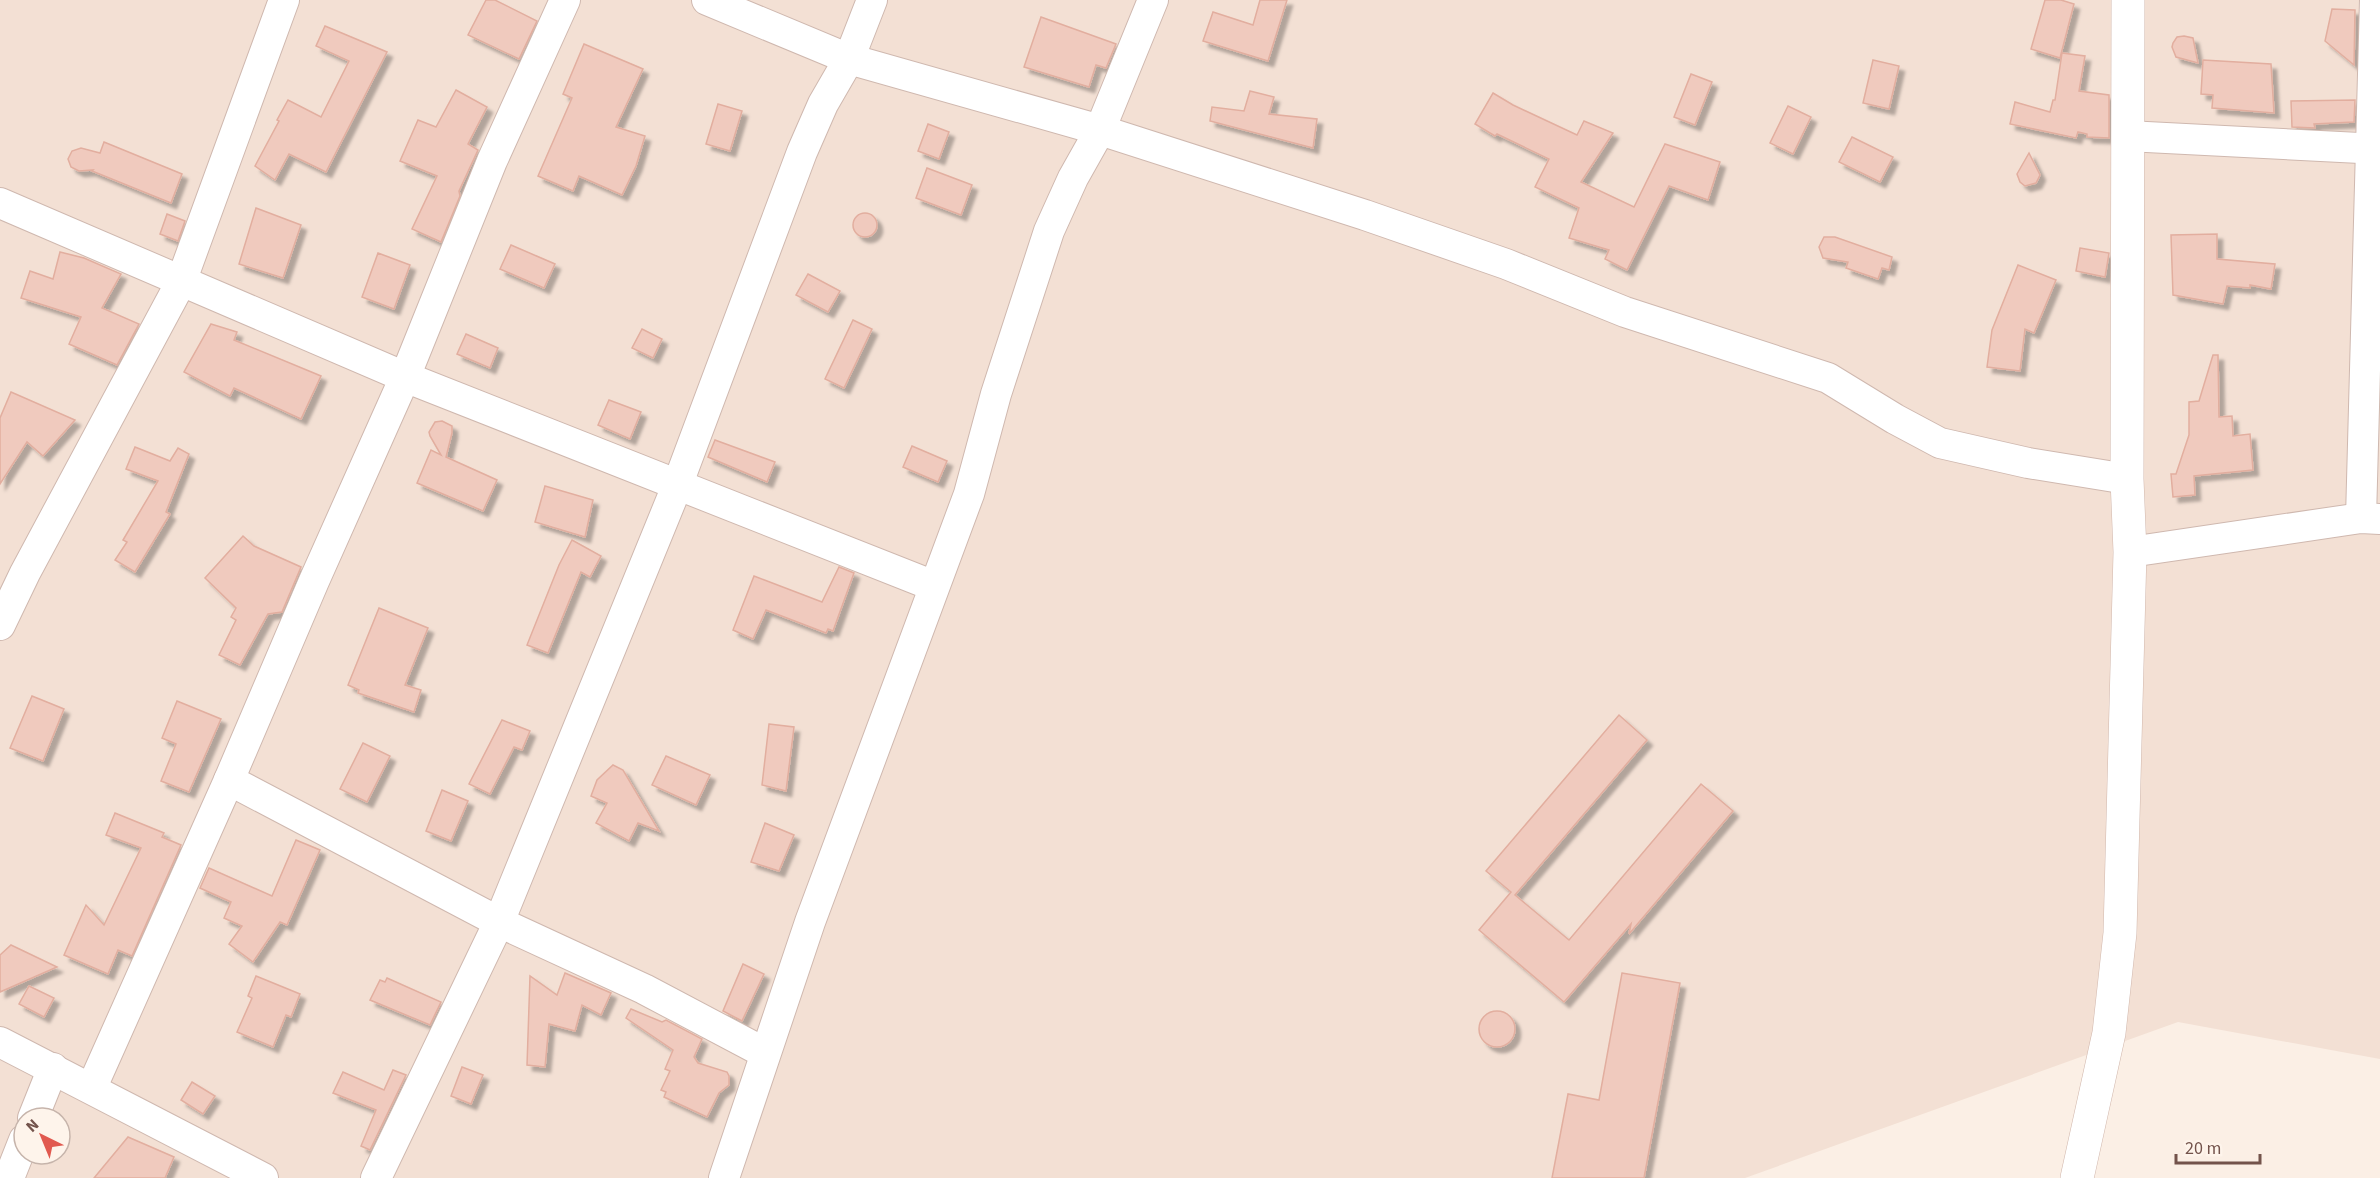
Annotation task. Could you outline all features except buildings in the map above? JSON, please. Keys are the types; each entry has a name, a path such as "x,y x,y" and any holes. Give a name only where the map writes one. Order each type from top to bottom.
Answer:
{"street":[{"path":"0,625 25,573 181,282 284,0"},
{"path":"92,1088 405,377 492,162 565,0"},
{"path":"707,0 849,59 1100,130 1365,215 1506,264 1625,312 1828,378 1895,419 1940,443 2028,463 2127,479"},
{"path":"376,1178 499,922 677,486 802,152 823,104 849,59 872,0"},
{"path":"724,1178 810,922 969,494 996,394 1049,231 1073,177 1100,130 1153,0"},
{"path":"2077,1178 2109,1033 2120,933 2130,552 2127,479 2128,0"},
{"path":"2130,552 2371,519 2376,0"},
{"path":"2127,136 2376,149"},
{"path":"0,203 405,377 934,586"},
{"path":"229,780 499,922 644,989 765,1053"},
{"path":"0,1042 92,1088 245,1174"},
{"path":"38,1106 53,1068"}],"shaded area":[{"path":"0,0 2380,0 2380,1059 2178,1022 1745,1178 0,1178"}]}
